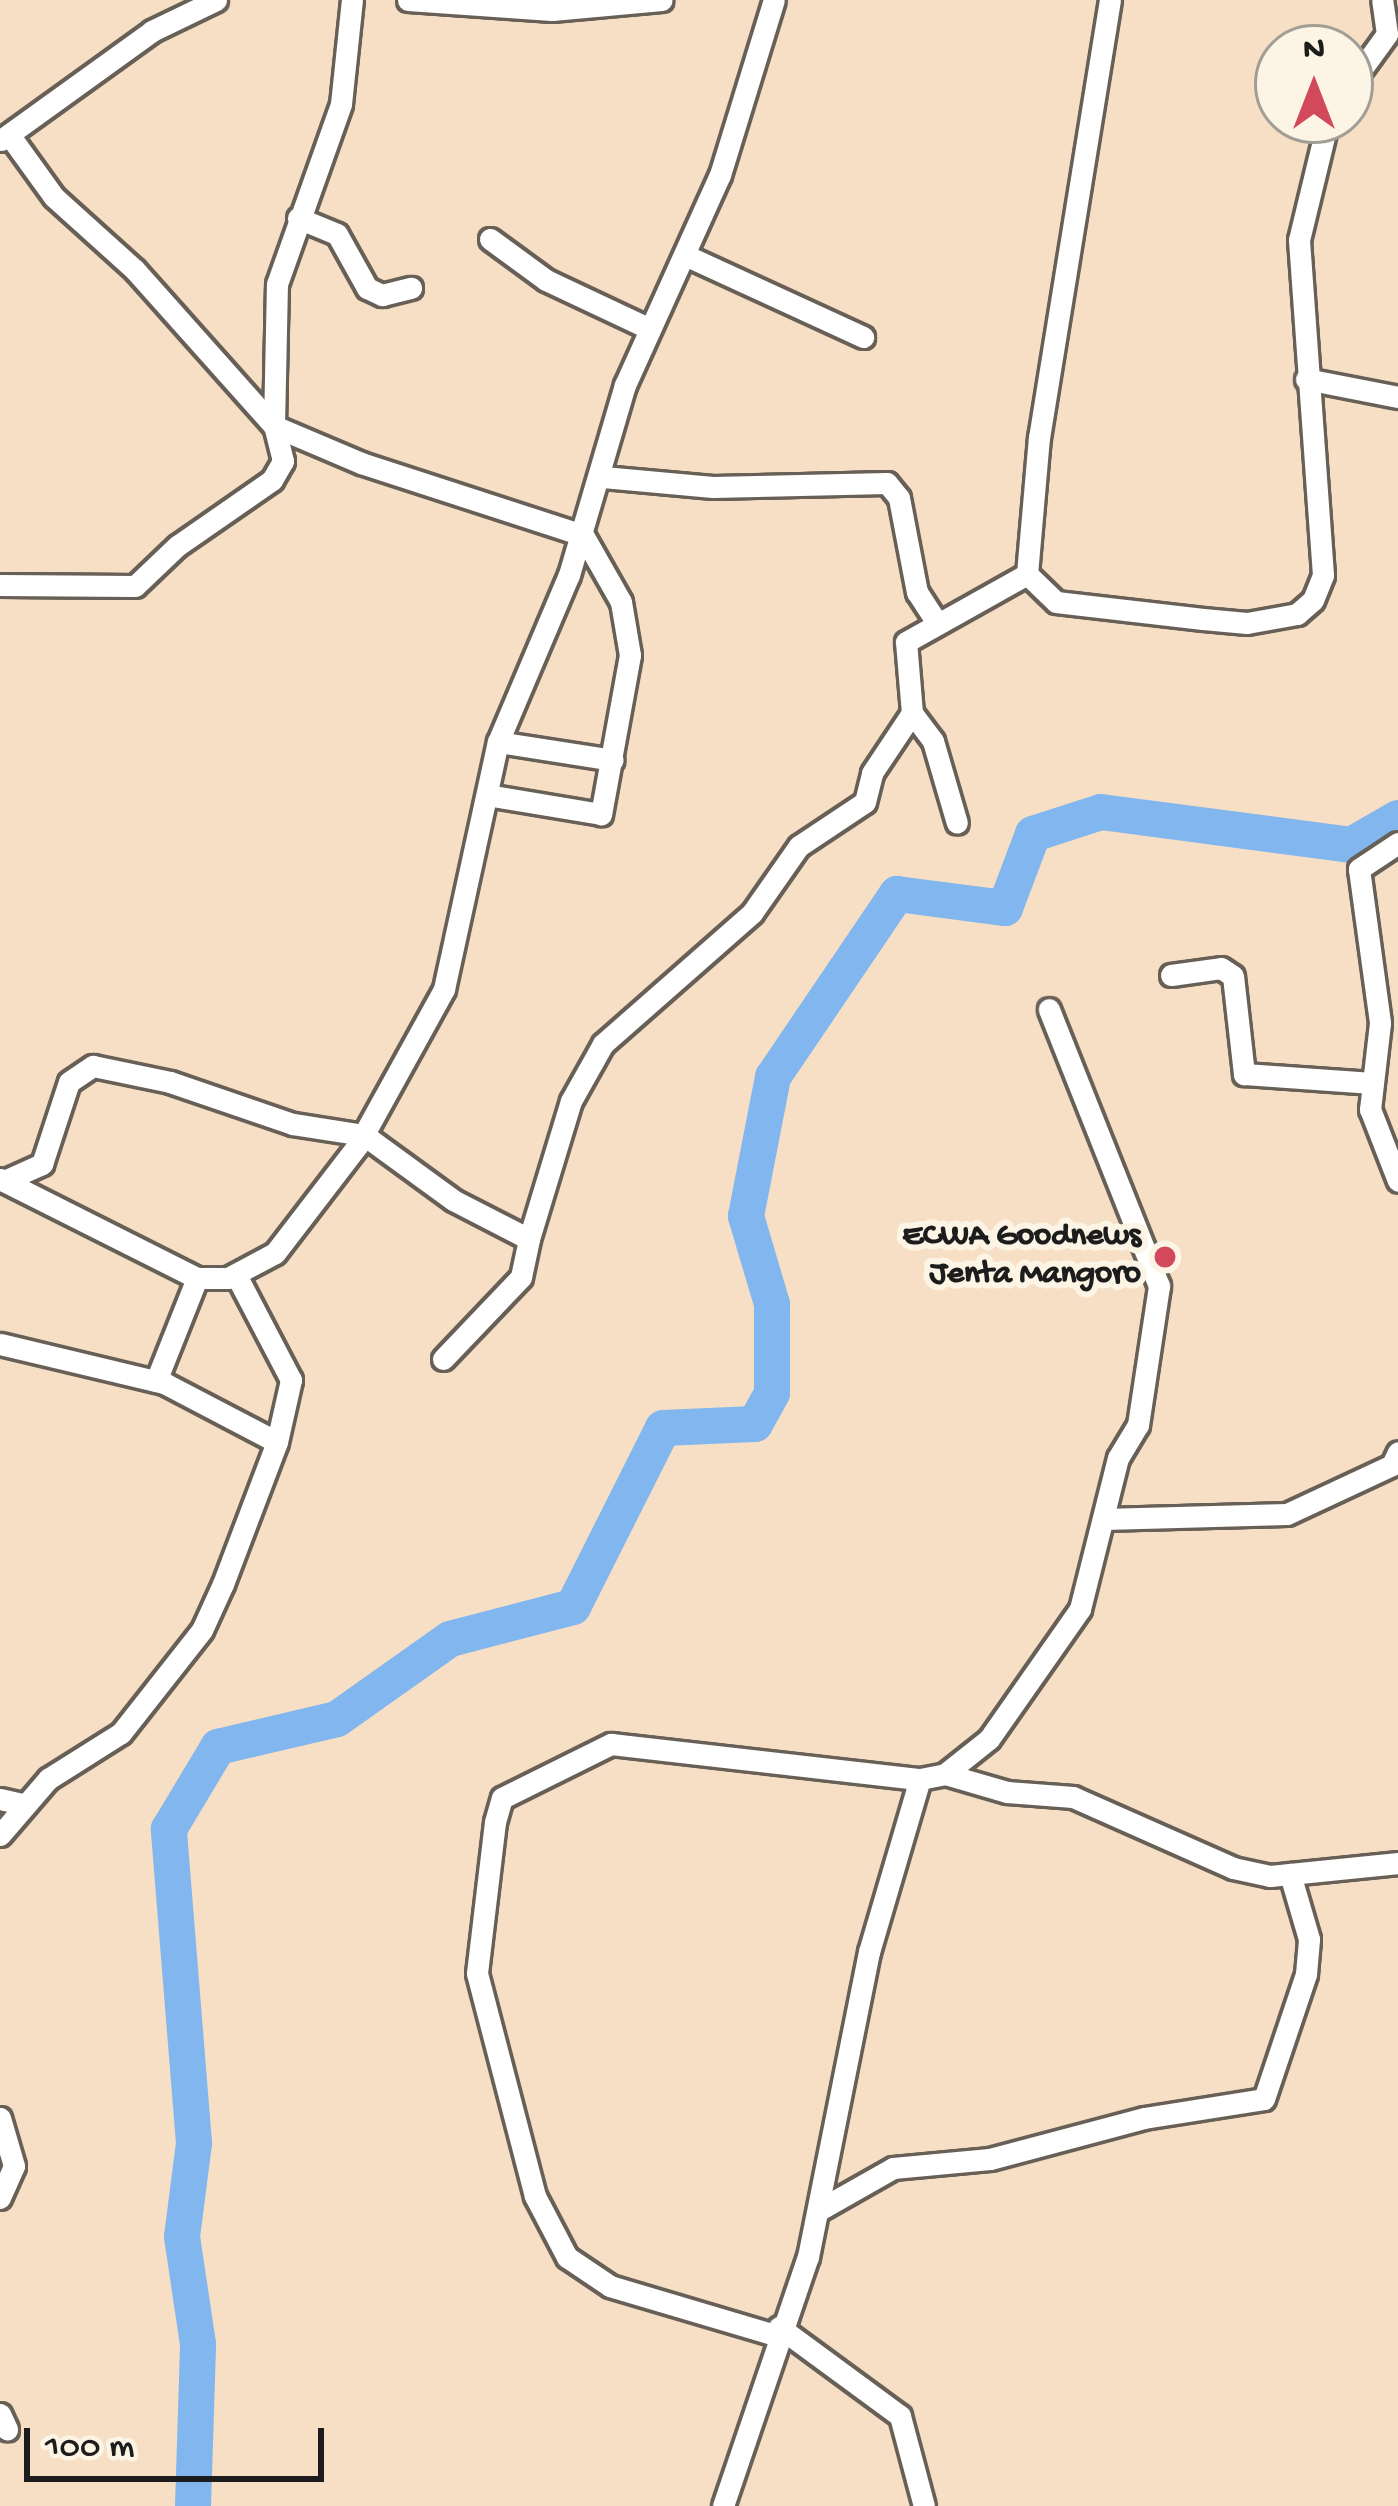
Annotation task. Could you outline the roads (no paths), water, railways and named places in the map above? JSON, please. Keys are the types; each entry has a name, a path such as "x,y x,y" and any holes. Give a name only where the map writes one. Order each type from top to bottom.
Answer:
{"street":[{"path":"216,0 152,31 5,138 54,197 135,270 274,426 361,463 583,535 621,602 630,655 601,814 488,795"},
{"path":"0,585 135,586 177,545 272,479 283,461 274,426 277,284 341,104 352,0"},
{"path":"408,0 552,10 662,0"},
{"path":"2,1180 197,1278 236,1275 275,1253 364,1135 444,989 498,742 583,535 603,477 625,385 687,256 773,0"},
{"path":"1027,574 1036,460 1110,0"},
{"path":"1382,0 1393,33"},
{"path":"1027,574 1056,602 1094,608 1246,623 1297,614 1323,575 1299,240 1322,144"},
{"path":"298,218 337,234 367,288 382,295 412,288"},
{"path":"490,239 546,280 650,329"},
{"path":"687,256 863,337"},
{"path":"1306,379 1398,398"},
{"path":"603,477 713,488 887,483 899,498 917,592 935,620"},
{"path":"957,823 933,741 912,713 906,642 935,620 1027,574"},
{"path":"443,1359 520,1277 571,1101 604,1044 752,913 800,846 865,802 872,773 912,713"},
{"path":"498,742 614,760"},
{"path":"1398,843 1359,869 1380,1023 1370,1108 1398,1181"},
{"path":"1171,975 1221,968 1234,976 1244,1074 1372,1083"},
{"path":"945,1774 988,1739 1080,1609 1118,1458 1138,1425 1139,1378 1159,1286 1049,1009"},
{"path":"2,1180 42,1164 69,1082 93,1066 170,1082 293,1124 364,1135 453,1200 529,1239"},
{"path":"0,1835 48,1780 121,1733 202,1630 277,1442 292,1380 236,1275"},
{"path":"156,1381 197,1278"},
{"path":"0,1344 156,1381 277,1442"},
{"path":"1104,1520 1287,1514 1392,1465 1398,1452"},
{"path":"924,2506 900,2416 777,2331 610,2286 567,2257 535,2196 477,1973 502,1798 611,1744 920,1779 945,1774 1007,1792 1073,1797 1234,1868 1290,1874 1398,1863"},
{"path":"723,2506 819,2210 869,1952 920,1779"},
{"path":"0,1799 26,1805"},
{"path":"819,2210 892,2168 989,2159 1144,2118 1264,2099 1306,1974 1310,1939 1290,1874"},
{"path":"0,2119 14,2166 0,2198"}],"waterway":[{"path":"193,2506 198,2344 182,2237 194,2143 169,1829 218,1747 337,1719 450,1639 573,1607 663,1428 755,1424 772,1393 772,1304 746,1216 773,1077 897,894 1005,908 1033,834 1101,812 1351,845 1398,818"}],"place":[{"name":"ECWA Goodnews Jenta Mangoro","path":"1165,1257"}]}
